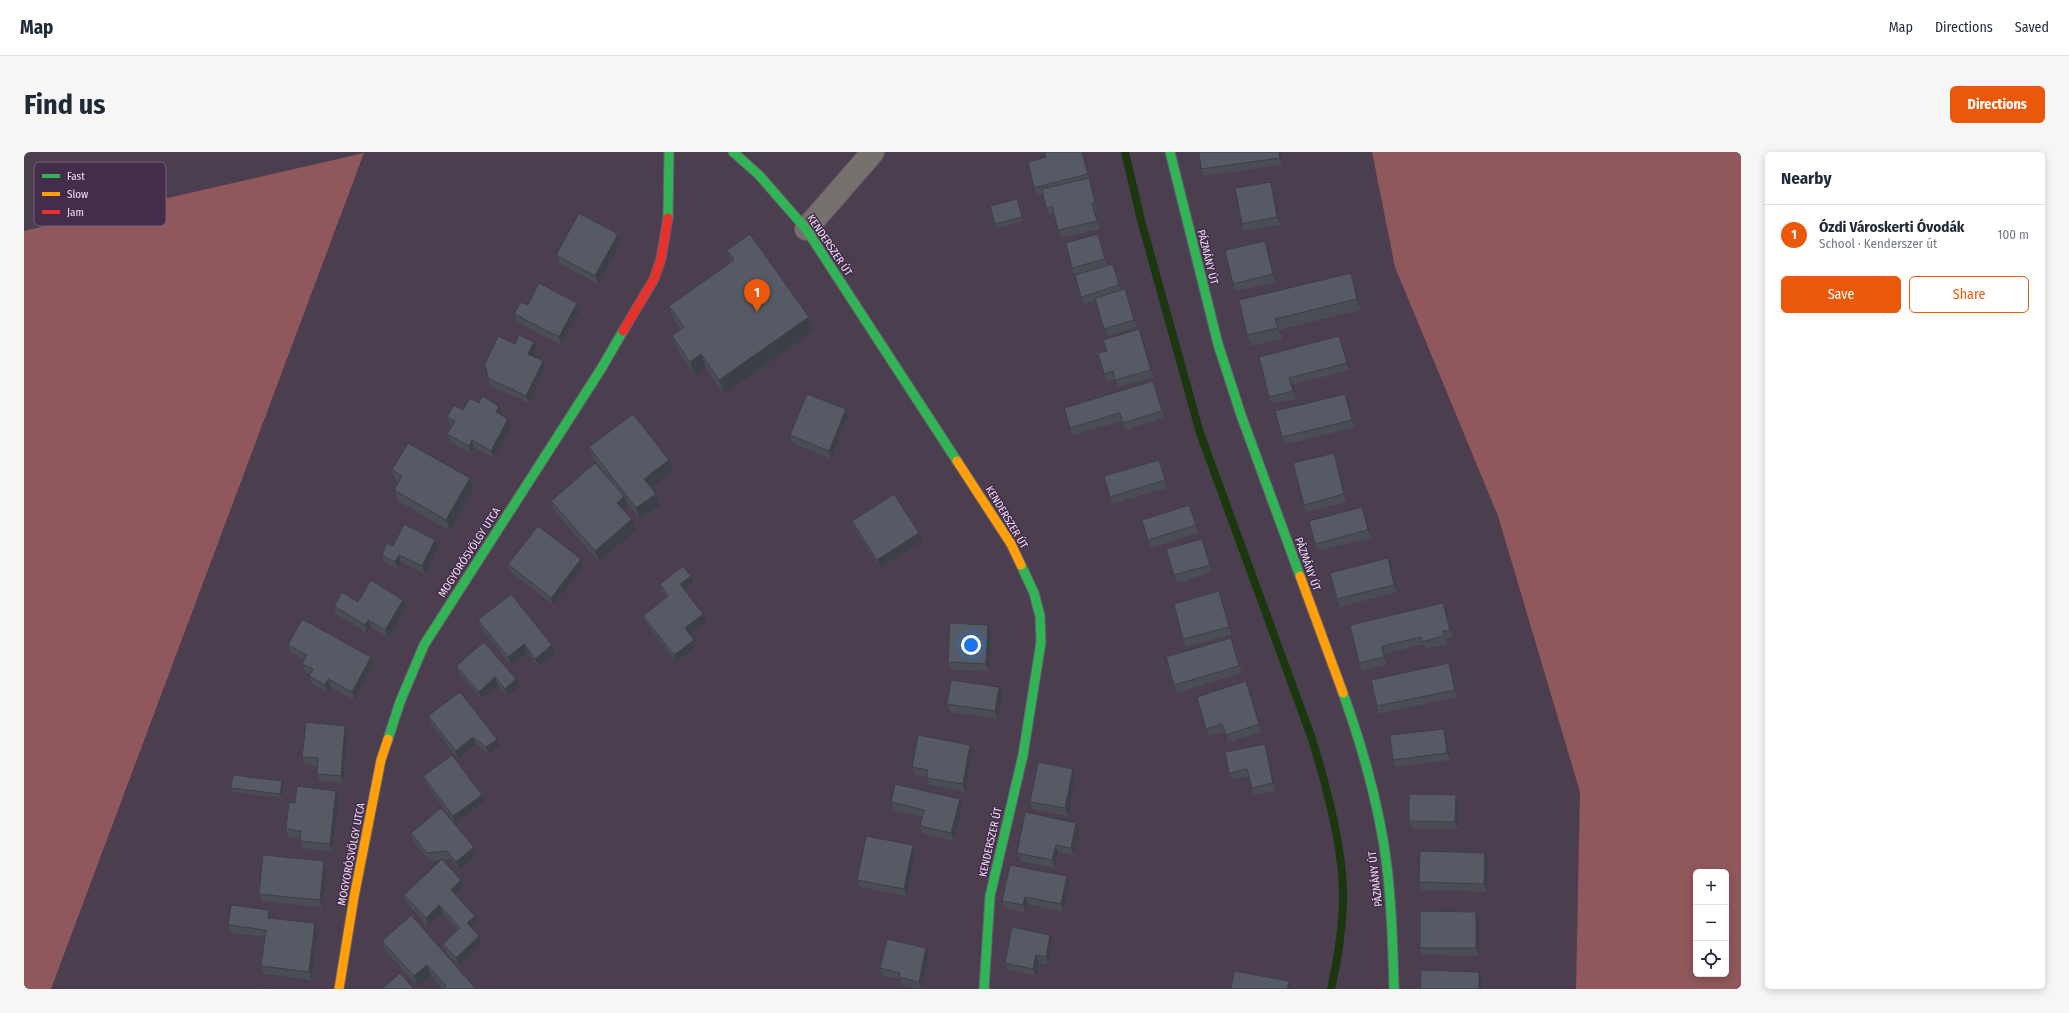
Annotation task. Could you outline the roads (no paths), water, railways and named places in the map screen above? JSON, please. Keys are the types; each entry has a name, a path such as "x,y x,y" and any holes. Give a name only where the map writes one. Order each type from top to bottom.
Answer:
{"street":[{"name":"MOGYORÓSVÖLGY UTCA","path":"339,989 354,897 381,760 400,702 424,645 601,369 654,279 661,258 668,216 669,152"},
{"name":"KENDERSZER ÚT","path":"733,152 759,175 806,229 1012,544 1034,593 1040,616 1041,642 1023,755 990,896 984,989"},
{"path":"806,229 873,152"},
{"name":"PÁZMÁNY ÚT","path":"1170,152 1218,344 1241,415 1358,735 1376,802 1387,866 1392,921 1394,989"}],"waterway":[{"path":"1125,152 1141,220 1200,433 1311,736 1328,794 1337,835 1343,895 1340,942 1331,989"}],"place":[{"name":"Ózdi Városkerti Óvodák","path":"757,312"}]}
